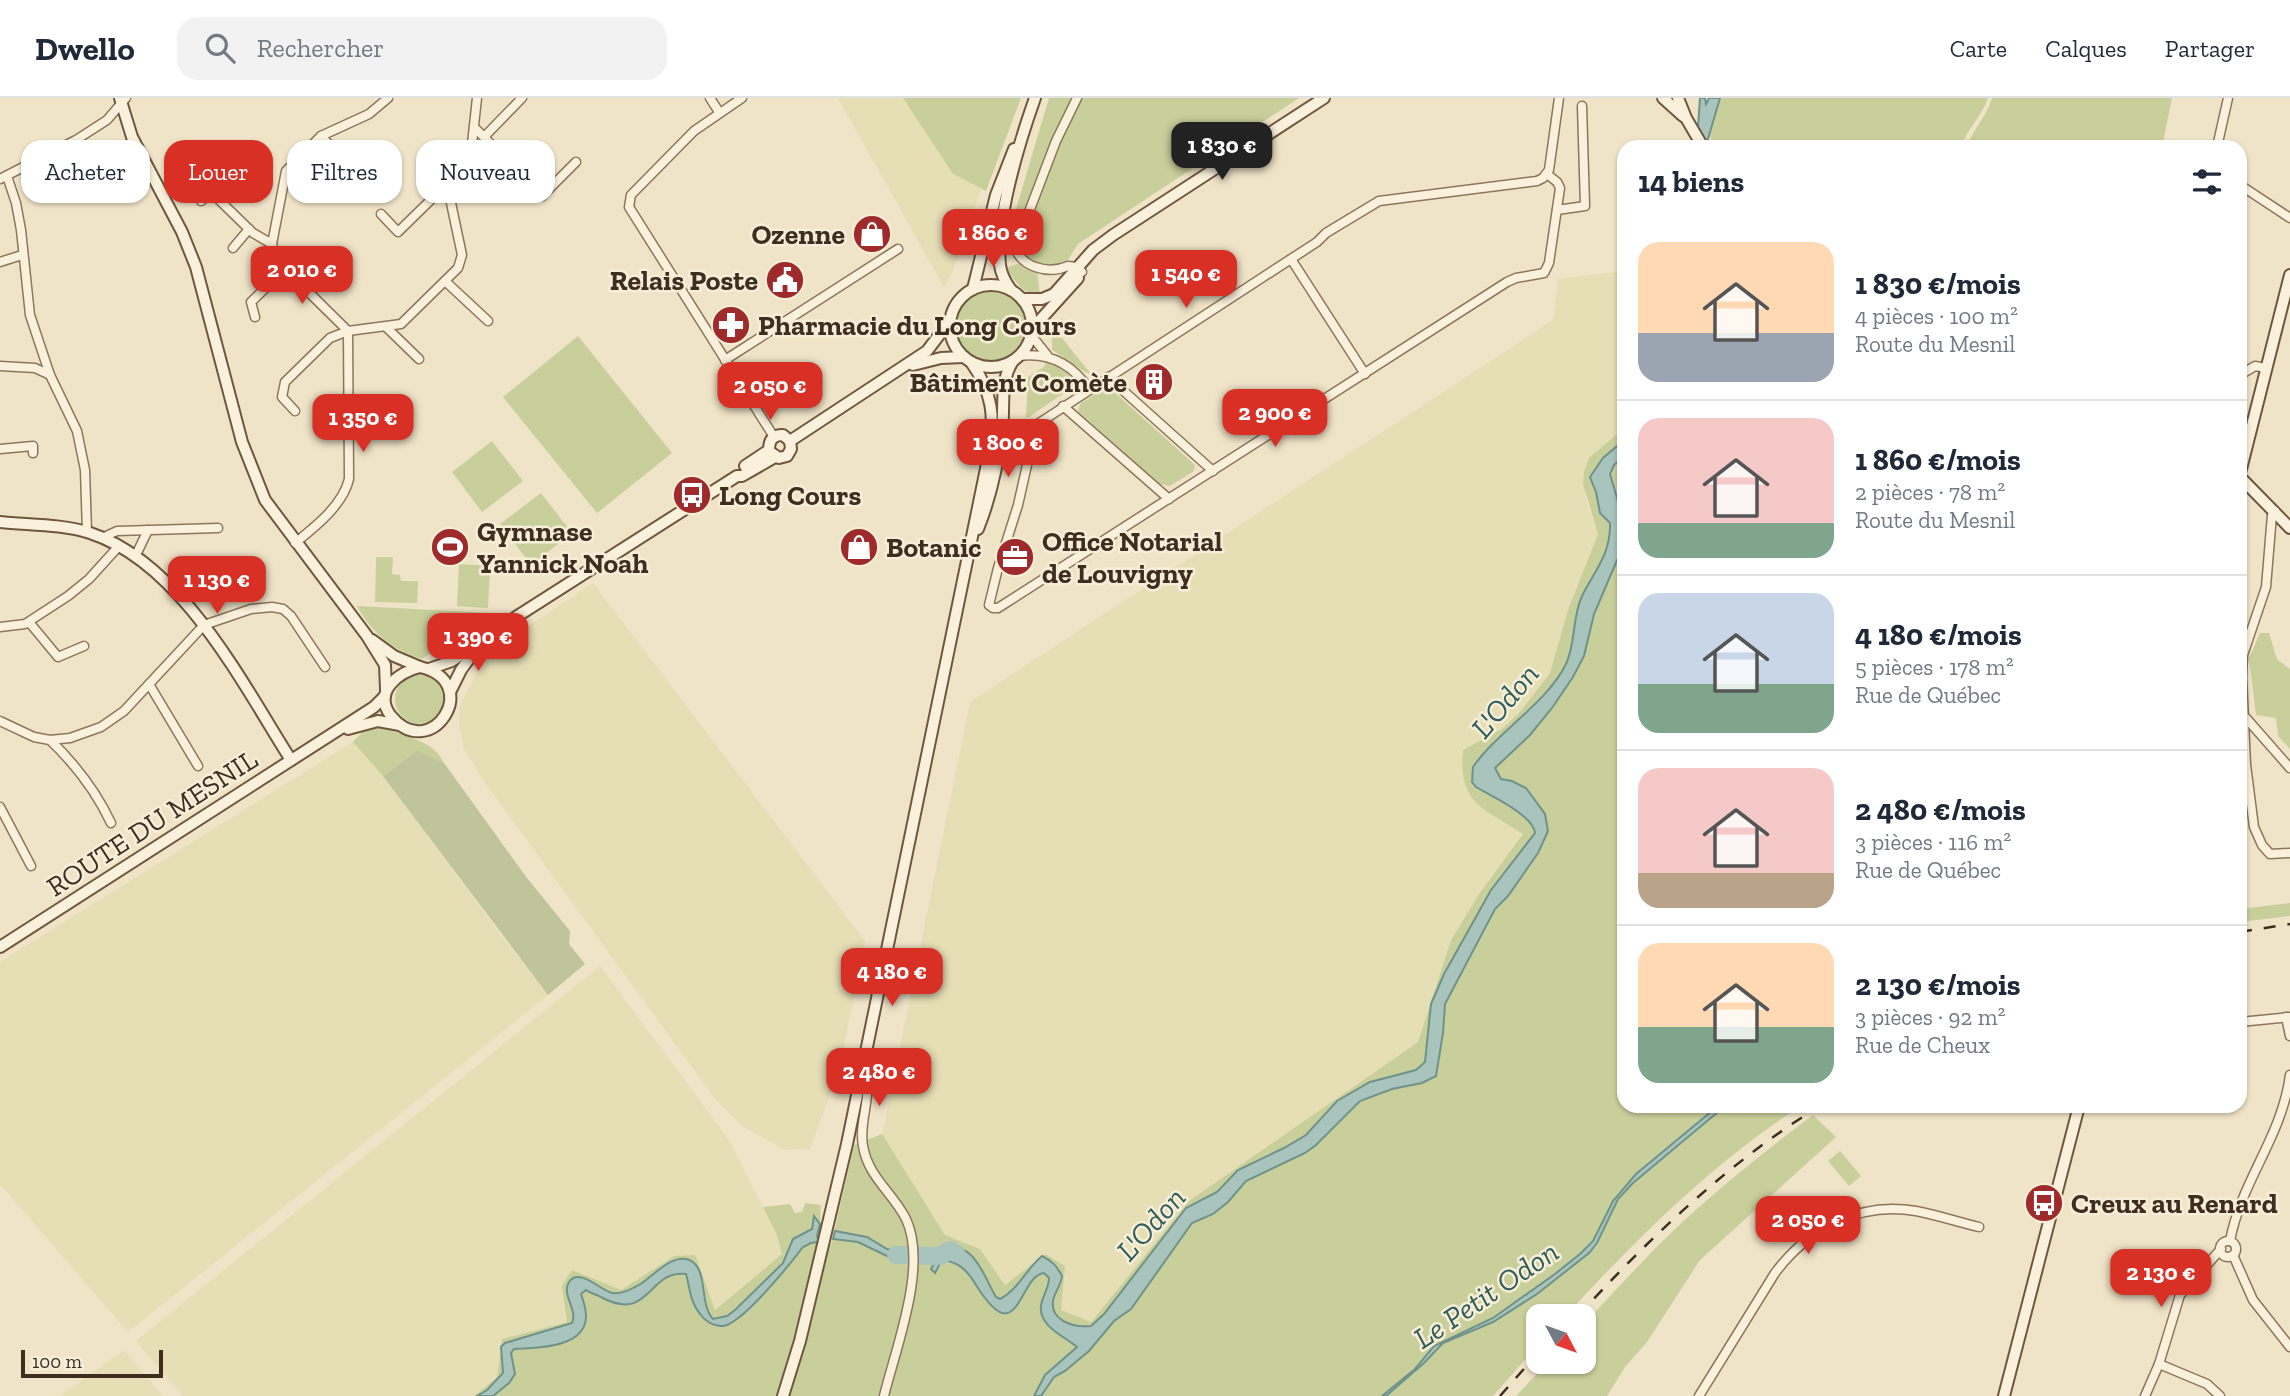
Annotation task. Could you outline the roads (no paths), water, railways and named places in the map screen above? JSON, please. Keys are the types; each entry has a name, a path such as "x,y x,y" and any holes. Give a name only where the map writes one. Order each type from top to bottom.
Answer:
{"main road":[{"path":"973,289 1001,177 1022,134 1035,98"},
{"path":"971,547 998,458 1004,380 1032,332 1093,250 1177,192 1324,98"},
{"path":"1662,98 1686,118"},
{"path":"1678,98 1698,140"},
{"path":"122,100 132,137 182,232 196,267 251,471 265,500 316,561 317,571 385,664 385,704 400,725 409,730 423,732 438,725 446,716 450,706 450,692 461,670 482,639"},
{"path":"1022,134 1006,205 1000,247 1001,272 1011,290 1022,299 1030,313 1032,332"},
{"path":"1022,299 1042,299 1054,294 1080,270"},
{"path":"2247,446 2290,275"},
{"path":"790,441 927,351 950,321 955,305 973,289 992,285 1011,290"},
{"path":"783,1396 800,1341 834,1203 992,436 986,387 953,341 950,321"},
{"path":"883,381 918,362 942,358 968,360 992,367 1016,358"},
{"path":"386,692 394,680 407,670 452,661 482,639 737,476 742,476 772,453 787,456 791,449 790,441 783,435 774,437 770,441 772,453"},
{"path":"2247,482 2290,528"},
{"path":"0,522 86,532 135,557 163,580 204,625 291,760"},
{"path":"367,636 394,656 425,668 444,680 450,692"},
{"name":"ROUTE DU MESNIL","path":"0,947 374,707 386,692"},
{"name":"ROUTE DU MESNIL","path":"329,736 379,721 400,725"},
{"path":"2004,1396 2077,1113"}],"street":[{"path":"298,542 346,492 349,479 348,331 277,261 272,244 286,171 321,136 369,114 388,98"},
{"path":"472,140 477,98"},
{"path":"484,137 523,98"},
{"path":"710,98 719,112"},
{"path":"742,98 694,131 631,195 629,207 774,437"},
{"path":"1077,98 1056,141 1014,245 1016,253 1023,260 1040,269 1068,266 1080,270"},
{"path":"1547,174 1559,184 1549,263 1545,271 1507,282 998,608 989,605 1018,505 1036,425 1317,242 1325,233 1379,201 1537,181 1547,174 1559,98"},
{"path":"2219,140 2228,98"},
{"path":"86,532 85,470 77,431 50,374 30,315 16,203 3,177 76,140 107,120 122,100"},
{"path":"1557,211 1584,206 1582,106"},
{"path":"474,127 542,196 576,162"},
{"path":"321,136 325,140"},
{"path":"2247,190 2290,218"},
{"path":"222,203 249,229 272,244"},
{"path":"381,214 398,232 428,203"},
{"path":"295,411 282,397 285,382 330,338 348,331 401,324 457,268 462,255 451,203"},
{"path":"233,247 249,229"},
{"path":"725,360 898,249"},
{"path":"0,262 22,255"},
{"path":"1291,259 1365,374"},
{"path":"255,317 251,302 285,269"},
{"path":"445,281 488,321"},
{"path":"386,327 419,359"},
{"path":"1032,332 1047,355 1081,377 1089,389"},
{"path":"1016,358 1047,355"},
{"path":"0,366 36,368 50,374"},
{"path":"2247,371 2255,366 2266,368"},
{"path":"1108,377 1213,471"},
{"path":"1063,406 1168,499"},
{"path":"0,449 33,446 33,453"},
{"path":"2247,644 2264,596 2267,553 2272,515 2275,511"},
{"path":"102,538 117,531 218,528"},
{"path":"135,557 149,530"},
{"path":"0,627 29,622 89,579 118,547"},
{"path":"0,721 34,737 50,740 71,738 101,727 124,711 204,625 251,609 283,609 291,616 325,667"},
{"path":"29,622 58,657 84,646"},
{"path":"149,684 198,766"},
{"path":"2247,719 2290,768"},
{"path":"50,740 88,782 111,823"},
{"path":"2247,773 2254,827 2262,845 2270,854 2290,853"},
{"path":"0,807 31,866"},
{"path":"2247,1021 2288,1017 2290,1036"},
{"path":"863,1068 869,1079 862,1134 866,1159 874,1177 903,1214 914,1250 915,1267 884,1396"},
{"path":"2230,1241 2235,1215 2281,1118 2290,1075"},
{"path":"1699,1396 1775,1273 1816,1231 1846,1217 1890,1209 1914,1211 1979,1227"},
{"path":"2145,1396 2159,1364 2180,1294 2221,1249 2224,1242 2230,1241"},
{"path":"2230,1241 2236,1247 2233,1255 2253,1300 2290,1347"},
{"path":"2221,1249 2226,1256 2233,1255"},
{"path":"2282,1338 2290,1332"},
{"path":"2159,1364 2207,1384 2220,1396"}],"water":[{"path":"1700,98 1705,98 1706,104 1709,98 1720,98 1708,140 1692,140 1698,127"},
{"path":"1617,446 1617,463 1610,474 1617,498 1617,560 1594,614 1584,656 1552,708 1530,735 1495,768 1501,779 1526,788 1545,814 1548,831 1538,853 1508,896 1495,909 1445,1004 1436,1076 1422,1083 1392,1089 1360,1101 1305,1153 1246,1181 1228,1202 1213,1214 1192,1223 1131,1309 1114,1321 1089,1351 1054,1377 1041,1396 1034,1396 1045,1375 1077,1347 1053,1330 1041,1312 1049,1278 1044,1273 1035,1277 1016,1306 1010,1312 1001,1313 990,1304 969,1275 958,1265 942,1260 935,1273 931,1269 941,1249 952,1247 969,1253 976,1260 996,1297 1000,1299 1012,1290 1042,1256 1054,1264 1062,1276 1054,1297 1054,1312 1070,1324 1091,1326 1104,1314 1186,1208 1217,1192 1238,1170 1306,1135 1337,1101 1370,1082 1416,1070 1425,1062 1431,1004 1444,974 1491,890 1535,833 1527,819 1476,787 1472,782 1473,767 1547,692 1566,664 1579,604 1605,553 1610,534 1610,523 1600,513 1590,477 1603,458"},
{"path":"1710,1113 1717,1113 1633,1183 1618,1199 1597,1243 1589,1253 1537,1294 1493,1322 1443,1343 1424,1363 1386,1396 1382,1396 1415,1369 1434,1346 1493,1318 1580,1254 1593,1241 1613,1201 1636,1174"},
{"path":"814,1216 820,1224 817,1236 819,1242 803,1247 765,1292 731,1323 716,1326 702,1317 692,1300 686,1274 664,1279 639,1300 630,1304 617,1304 586,1290 581,1294 586,1312 584,1326 578,1334 570,1340 547,1347 514,1349 511,1353 515,1374 509,1383 493,1396 477,1396 487,1390 503,1373 501,1347 505,1343 572,1323 573,1313 567,1287 573,1278 584,1278 607,1291 620,1293 639,1285 674,1261 687,1259 694,1263 701,1274 706,1306 713,1319 727,1316 783,1263 793,1239 812,1229"},
{"path":"835,1231 867,1237 887,1249 909,1252 909,1259 891,1258 858,1242 833,1239"}],"waterway":[{"name":"L'Odon","path":"896,1255 940,1256 950,1250 956,1253"}],"railway":[{"path":"2247,931 2290,924"},
{"path":"1589,1304 1692,1202 1754,1151 1810,1113"},
{"path":"1500,1396 1526,1367"}],"place":[{"name":"Ozenne","path":"872,234"},
{"name":"Relais Poste","path":"785,280"},
{"name":"Pharmacie du Long Cours","path":"731,325"},
{"name":"Bâtiment Comète","path":"1154,382"},
{"name":"Long Cours","path":"692,495"},
{"name":"Gymnase Yannick Noah","path":"450,547"},
{"name":"Botanic","path":"859,547"},
{"name":"Office Notarial de Louvigny","path":"1015,557"},
{"name":"Creux au Renard","path":"2044,1203"}],"water label":[{"name":"Le Petit Odon","path":"1486,1295"}]}
